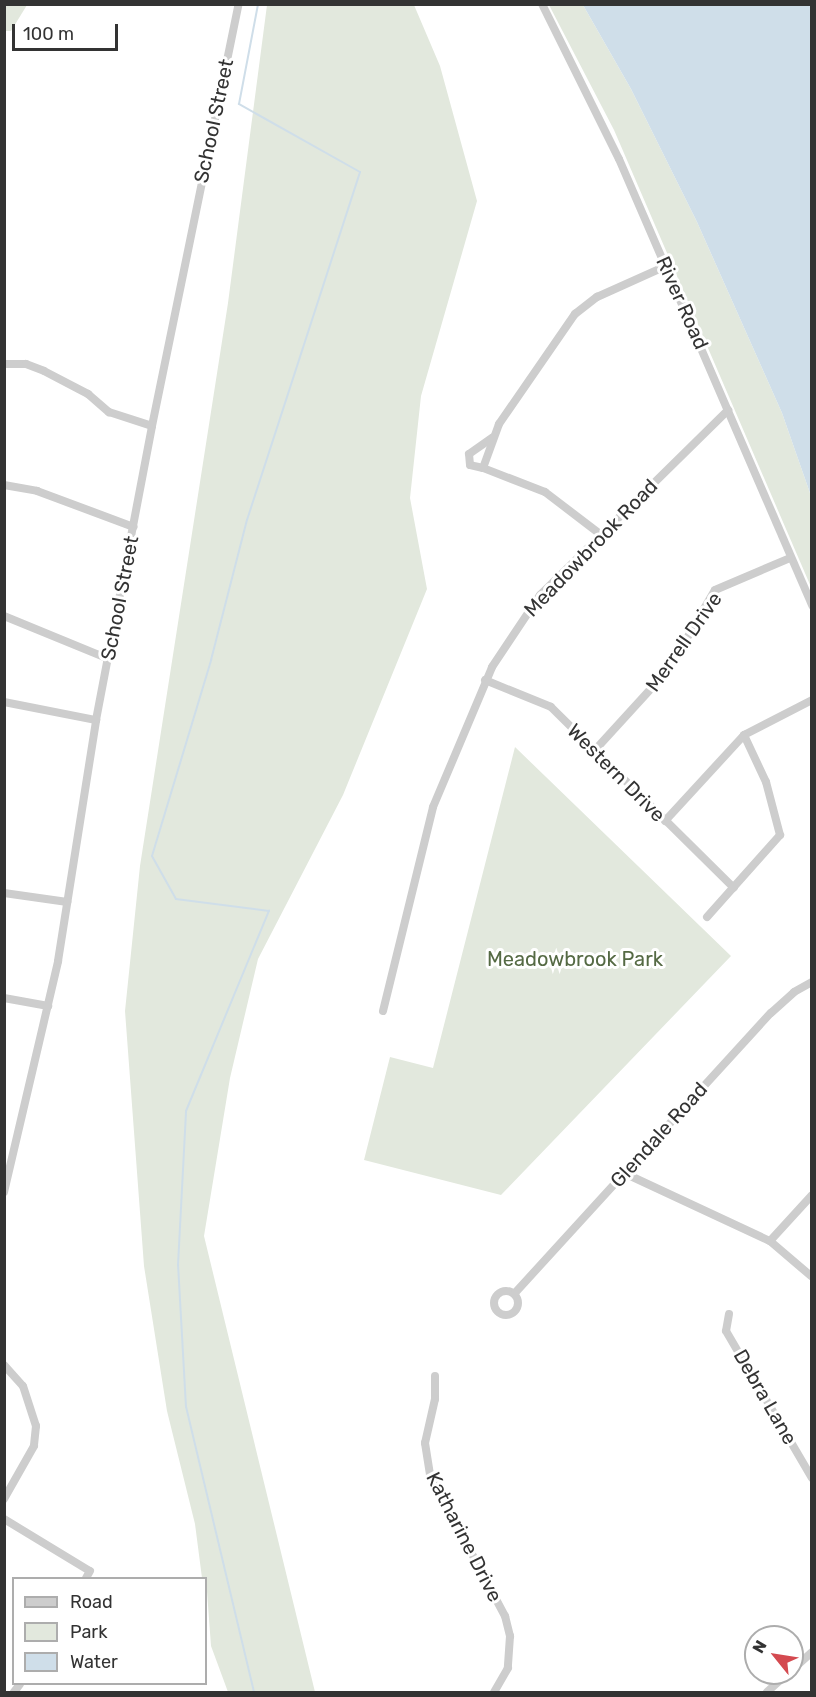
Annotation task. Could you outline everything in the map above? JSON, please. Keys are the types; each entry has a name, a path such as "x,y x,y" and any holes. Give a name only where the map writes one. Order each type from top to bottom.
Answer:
{"street":[{"name":"School Street","path":"4,1192 48,1006 96,720 152,426 239,4"},
{"name":"River Road","path":"542,4 619,159 812,606"},
{"path":"483,468 493,437 542,359 579,310 619,285 666,266"},
{"path":"4,364 27,364 44,371 88,394 109,412 152,426"},
{"name":"Meadowbrook Road","path":"383,1011 428,823 485,680 530,606 600,534 728,410"},
{"path":"493,437 469,454 470,465 545,492 600,534"},
{"path":"4,485 37,491 134,527"},
{"name":"Merrell Drive","path":"595,750 669,669 715,590 790,558"},
{"path":"4,616 109,660"},
{"name":"Western Drive","path":"485,680 550,707 734,888"},
{"path":"665,821 744,735 812,700"},
{"path":"4,702 96,720"},
{"path":"707,917 780,835 766,782 744,735"},
{"path":"4,893 67,902"},
{"name":"Glendale Road","path":"514,1294 777,1006 812,982"},
{"path":"4,998 48,1006"},
{"path":"624,1173 770,1241 811,1276"},
{"path":"770,1241 812,1195"},
{"name":"Debra Lane","path":"729,1314 726,1331 812,1478"},
{"path":"4,1365 23,1386 36,1426 34,1446 4,1499"},
{"name":"Katharine Drive","path":"435,1376 435,1399 425,1443 430,1475 504,1616 510,1636 508,1668 494,1692"},
{"path":"4,1519 90,1570 86,1577"}],"green space":[{"path":"4,5 27,5 11,31 5,31"},
{"path":"267,5 414,5 440,66 477,201 421,396 410,498 427,589 343,795 258,959 230,1078 204,1236 315,1692 228,1692 211,1646 207,1577 202,1577 195,1524 167,1411 144,1266 125,1011 140,866 228,303"},
{"path":"549,5 583,5 631,89 697,222 782,413 811,496 811,587 614,130"},
{"name":"Meadowbrook Park","path":"515,747 731,956 501,1195 364,1160 390,1057 433,1068"}],"water":[{"path":"583,5 811,5 811,496 782,413 697,222 631,89"}],"waterway":[{"path":"254,1692 186,1407 178,1265 186,1111 269,911 176,899 152,856 211,660 247,520 360,172 239,104 258,4"}]}
